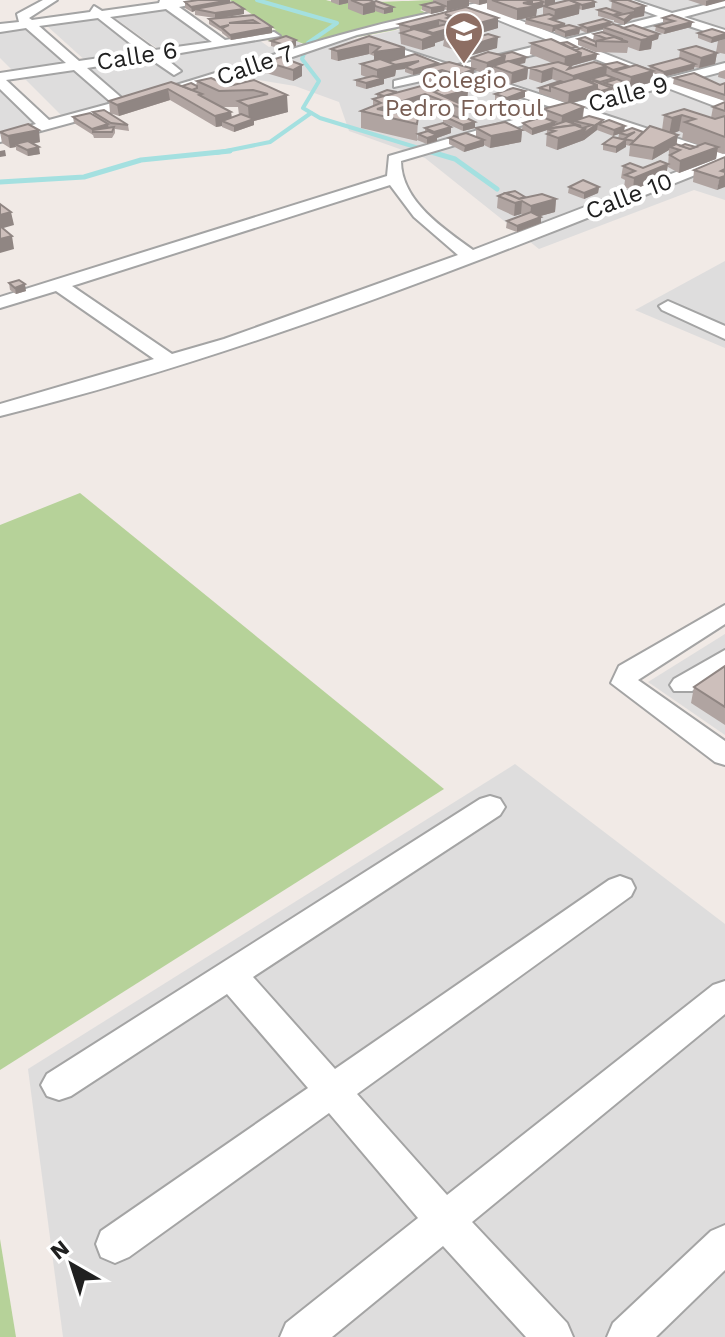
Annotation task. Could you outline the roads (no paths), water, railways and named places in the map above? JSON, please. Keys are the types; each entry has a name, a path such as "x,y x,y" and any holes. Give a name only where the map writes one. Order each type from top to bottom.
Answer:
{"street":[{"path":"51,0 21,17 123,106"},
{"path":"82,0 174,71"},
{"path":"0,28 165,3 208,0"},
{"path":"460,0 725,106"},
{"name":"Calle 7","path":"0,138 123,106 343,35 511,0"},
{"path":"621,0 725,34"},
{"path":"165,3 223,44"},
{"path":"399,84 725,3"},
{"path":"196,24 210,22"},
{"path":"343,35 725,158"},
{"name":"Calle 6","path":"0,80 274,36"},
{"name":"Calle 9","path":"396,178 391,167 394,159 484,130 725,67"},
{"path":"0,80 46,125"},
{"name":"Calle 10","path":"0,410 231,343 533,234 725,158"},
{"path":"0,303 396,178 422,218 470,256"},
{"path":"58,284 169,361"},
{"path":"668,306 725,333"},
{"path":"725,613 628,672 624,683 725,755"},
{"path":"683,685 725,658"},
{"path":"59,1085 490,807"},
{"path":"115,1244 620,888"},
{"path":"232,976 445,1221 553,1337"},
{"path":"300,1337 725,995"},
{"path":"627,1337 725,1244"}],"waterway":[{"path":"257,0 337,23 308,43 302,59 319,81 303,108 320,118 435,153"},
{"path":"222,152 270,142 311,113"},
{"path":"222,152 230,151"},
{"path":"428,151 455,159 497,189"},
{"path":"0,182 84,177 141,160 222,152"},
{"path":"216,153 222,152"}],"place":[{"name":"Colegio Pedro Fortoul","path":"464,65"}]}
